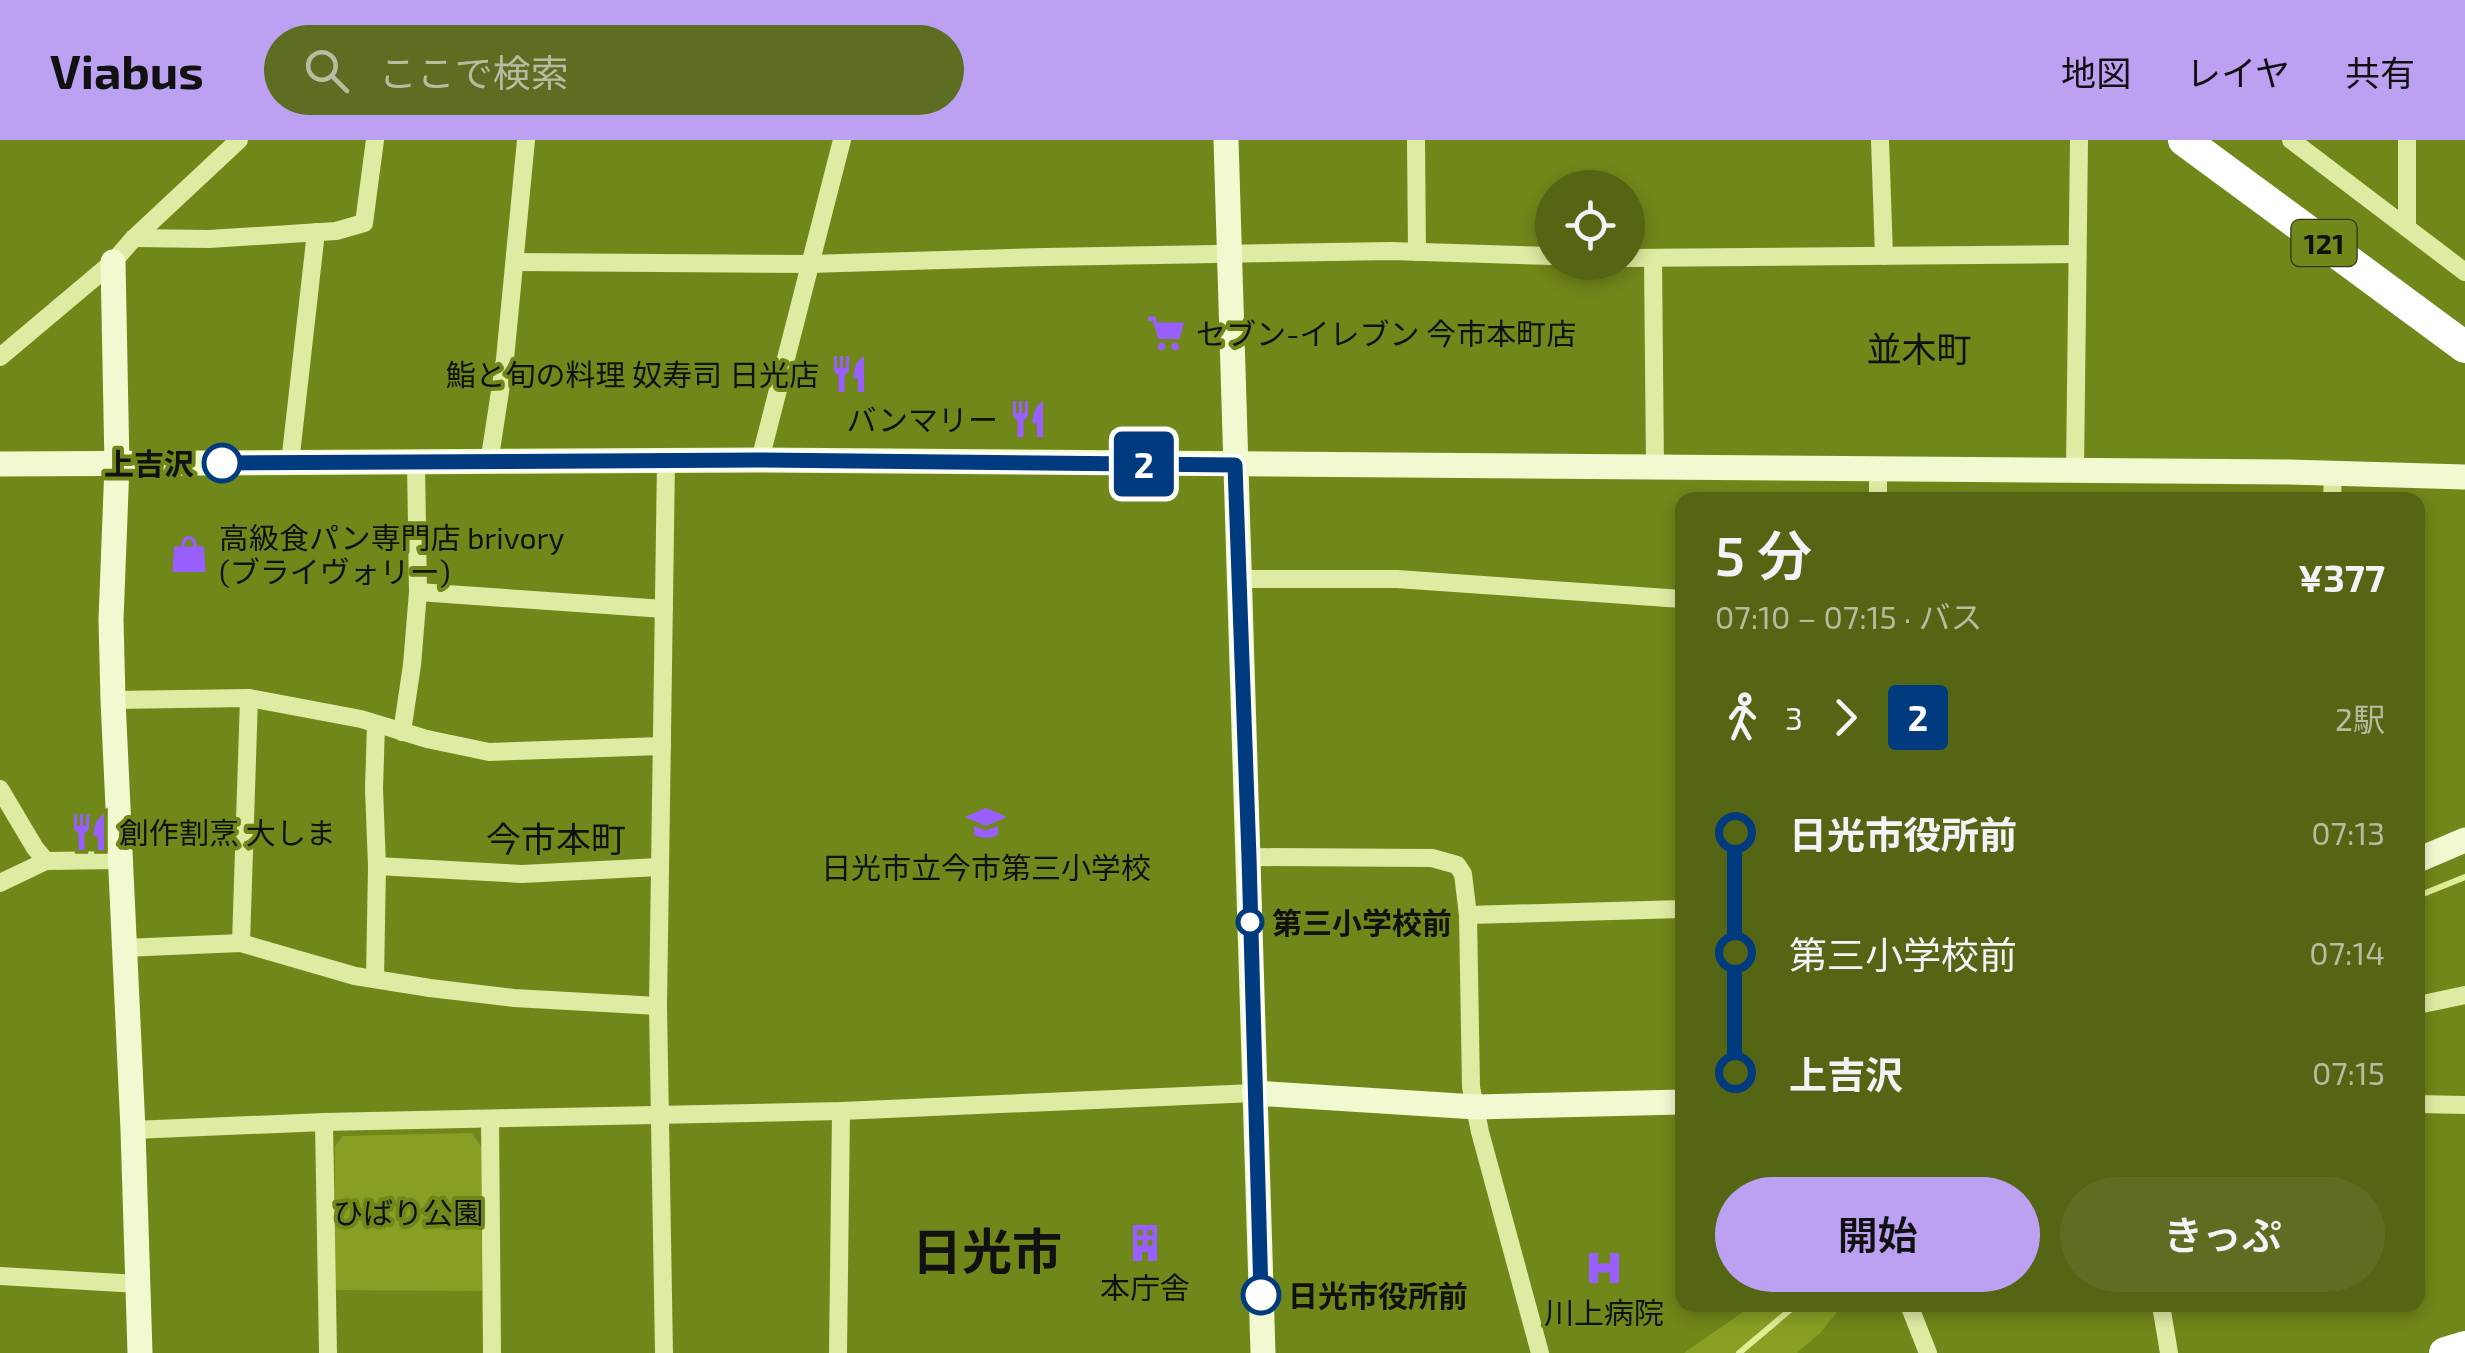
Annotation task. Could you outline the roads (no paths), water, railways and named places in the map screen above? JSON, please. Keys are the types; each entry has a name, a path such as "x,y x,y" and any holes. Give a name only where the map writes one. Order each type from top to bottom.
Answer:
{"highway":[{"name":"121","path":"2184,140 2465,347"},
{"path":"2445,1353 2465,1348"}],"street":[{"path":"0,357 113,262 239,140"},
{"path":"134,238 209,239 336,231 364,222 375,140"},
{"path":"489,463 526,140"},
{"path":"760,460 842,140"},
{"path":"1226,140 1263,1353"},
{"path":"1416,140 1417,252"},
{"path":"1880,140 1884,256"},
{"path":"2075,470 2079,140"},
{"path":"2291,140 2465,272"},
{"path":"2407,140 2407,228"},
{"path":"290,462 316,232"},
{"path":"515,262 809,264 1230,253 1535,255"},
{"path":"1645,258 2077,254"},
{"path":"1653,258 1655,468"},
{"path":"113,262 117,464 112,700 140,1353"},
{"path":"0,464 760,460 1878,468 2465,477"},
{"path":"664,1353 658,868 666,462"},
{"path":"402,732 418,592 416,464"},
{"path":"1878,468 1878,492"},
{"path":"2332,492 2333,473"},
{"path":"1238,579 1397,579 1675,598"},
{"path":"418,592 664,609"},
{"path":"112,700 250,698 489,752 662,746"},
{"path":"241,943 250,698"},
{"path":"375,979 376,724"},
{"path":"0,789 46,861"},
{"path":"2425,857 2465,840"},
{"path":"1249,857 1432,858 1457,865 1463,874 1468,915 1471,1088 1540,1353"},
{"path":"0,883 46,861 120,860"},
{"path":"377,866 522,874 658,868"},
{"path":"1468,915 1675,909"},
{"path":"124,948 241,943 375,979 514,998 658,1006"},
{"path":"2425,1004 2465,995"},
{"path":"132,1130 841,1111 1254,1093 1476,1107 1675,1102"},
{"path":"2425,1104 2465,1105"},
{"path":"838,1353 841,1111"},
{"path":"490,1119 492,1353"},
{"path":"324,1122 328,1353"},
{"path":"0,1276 138,1284"},
{"path":"1912,1312 1928,1353"},
{"path":"2161,1312 2169,1353"}],"waterway":[{"path":"2425,893 2465,877"},
{"path":"1739,1353 1788,1312"}],"place":[{"name":"セブン-イレブン 今市本町店","path":"1166,333"},
{"name":"鮨と旬の料理 奴寿司 日光店","path":"849,374"},
{"name":"バンマリー","path":"1028,419"},
{"name":"上吉沢","path":"222,463"},
{"name":"高級食パン専門店 brivory (ブライヴォリー)","path":"189,554"},
{"name":"日光市立今市第三小学校","path":"986,823"},
{"name":"創作割烹 大しま","path":"89,832"},
{"name":"第三小学校前","path":"1250,922"},
{"name":"本庁舎","path":"1145,1243"},
{"name":"川上病院","path":"1604,1268"},
{"name":"日光市役所前","path":"1261,1295"}],"district":[{"name":"並木町","path":"1919,348"},
{"name":"今市本町","path":"556,838"},
{"name":"日光市","path":"987,1250"}],"park label":[{"name":"ひばり公園","path":"408,1212"}]}
